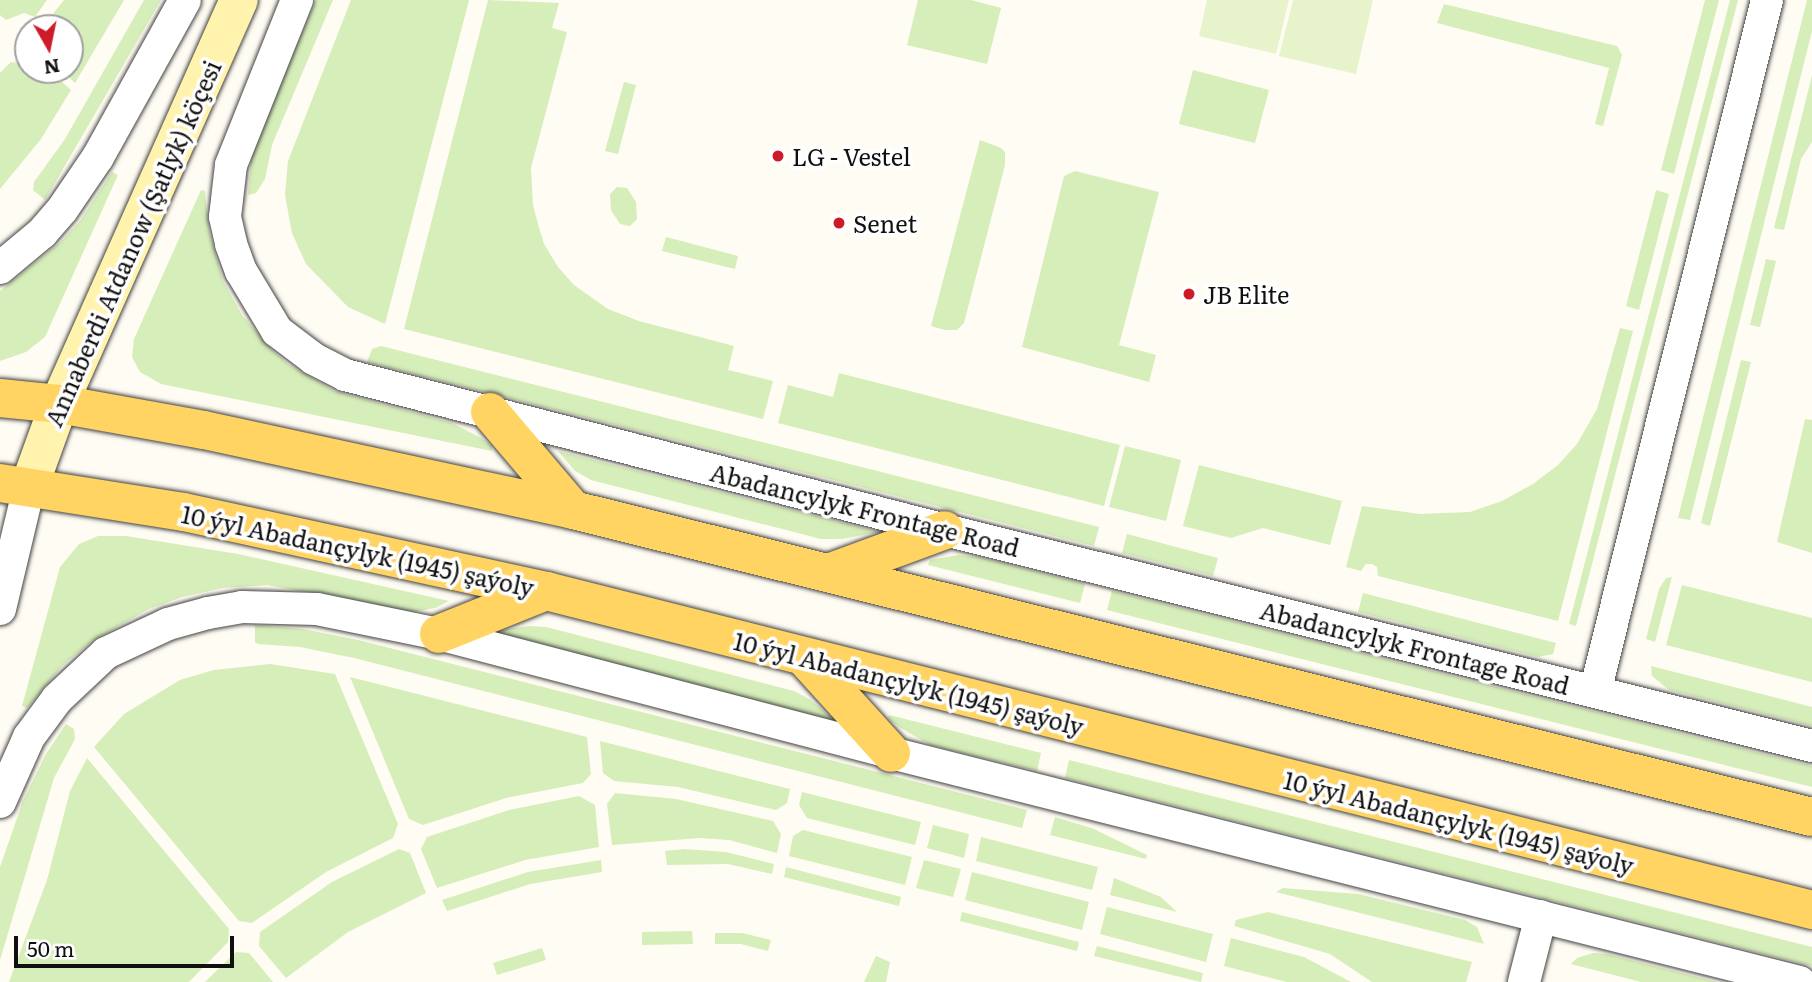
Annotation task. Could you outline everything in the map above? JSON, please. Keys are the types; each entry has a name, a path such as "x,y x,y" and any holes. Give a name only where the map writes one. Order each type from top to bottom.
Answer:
{"main road":[{"path":"0,398 59,404 204,430 573,510 1812,817"},
{"path":"490,412 573,510"},
{"name":"10 ýyl Abadançylyk (1945) şaýoly","path":"14,485 184,512 546,591 1812,910"},
{"path":"831,572 945,530"},
{"path":"439,634 546,591"},
{"path":"805,657 891,753"}],"street":[{"path":"0,268 42,233 68,202 98,157 185,0"},
{"name":"Annaberdi Atdanow (Şatlyk) köçesi","path":"14,485 59,404 239,0"},
{"name":"Abadancylyk Frontage Road","path":"297,0 231,165 225,216 241,271 277,331 314,359 345,375 945,530 1812,746"},
{"path":"1595,692 1767,0"},
{"path":"0,610 14,485"},
{"path":"0,802 29,737 57,699 106,653 168,624 242,607 278,606 343,614 439,634 891,753 1800,982"},
{"path":"1524,982 1541,916"}],"green space":[{"path":"0,0 47,0 37,14 14,14 14,17 6,20 0,15"},
{"path":"64,0 124,0 84,68 84,14 53,14"},
{"path":"144,0 161,0 45,200 33,190 34,182 65,139"},
{"path":"316,0 333,0 272,145 265,179 256,193 248,195 252,149"},
{"path":"351,0 469,0 385,324 348,307 306,264 292,233 285,195 288,161"},
{"path":"488,0 559,3 552,28 567,32 531,168 533,205 538,224 544,244 558,267 574,285 608,309 639,321 734,346 728,370 773,381 763,419 404,329"},
{"path":"918,0 971,0 1001,8 987,64 907,45"},
{"path":"1207,0 1289,0 1276,54 1199,36"},
{"path":"1293,0 1373,0 1356,74 1279,56"},
{"path":"1705,0 1719,0 1674,174 1661,170"},
{"path":"1730,0 1738,0 1576,626 1569,624"},
{"path":"1807,0 1812,0 1812,31 1690,520 1678,518"},
{"path":"1444,4 1617,46 1622,55 1603,126 1595,124 1609,68 1437,23"},
{"path":"14,62 14,84 64,84 71,90 41,139 0,189 0,73"},
{"path":"1193,70 1269,90 1255,143 1179,124"},
{"path":"1812,75 1812,142 1801,159 1784,230 1774,228"},
{"path":"624,82 636,85 618,154 605,151"},
{"path":"980,140 1005,152 1005,165 964,323 957,330 945,330 931,326"},
{"path":"1075,171 1159,192 1119,345 1156,355 1149,382 1022,347 1064,176"},
{"path":"112,172 118,175 45,337 26,352 0,361 0,291 61,242 80,221"},
{"path":"617,187 627,188 636,202 637,219 630,226 620,224 611,210 610,194"},
{"path":"201,190 205,191 209,231 223,281 242,315 271,349 288,364 334,391 452,423 481,438 492,446 492,451 161,384 140,372 132,357 134,339"},
{"path":"1656,190 1669,194 1639,310 1626,306"},
{"path":"666,237 738,256 735,269 662,251"},
{"path":"1766,259 1776,261 1760,327 1750,325"},
{"path":"1620,328 1633,331 1558,621 1378,576 1377,567 1372,564 1366,564 1361,571 1346,567 1362,506 1420,514 1470,512 1502,501 1533,484 1558,465 1577,444 1597,409"},
{"path":"381,346 1099,527 1094,546 367,362 372,349"},
{"path":"1741,360 1751,362 1710,526 1701,523"},
{"path":"839,373 1120,445 1104,506 778,423 788,385 833,397"},
{"path":"1805,419 1812,420 1812,553 1777,542"},
{"path":"1125,446 1181,460 1166,521 1109,507"},
{"path":"558,451 879,532 842,539 821,539 591,480 575,471"},
{"path":"1199,465 1342,501 1330,545 1263,528 1231,538 1183,526"},
{"path":"1127,534 1218,558 1213,576 1122,553"},
{"path":"98,536 126,536 238,554 449,601 435,608 413,612 267,585 223,588 182,597 149,609 92,641 62,666 27,708 22,706 60,567 79,544"},
{"path":"958,555 978,557 1085,584 1080,603 928,565 930,560"},
{"path":"1672,577 1655,642 1646,639 1659,589 1666,578"},
{"path":"1682,585 1812,618 1812,682 1666,645"},
{"path":"1112,591 1812,766 1812,787 1107,610"},
{"path":"1363,593 1556,643 1553,654 1538,657 1358,612"},
{"path":"255,625 303,629 358,640 1027,810 1022,828 354,658 300,647 258,644 255,642"},
{"path":"546,627 794,691 831,717 830,720 498,634 506,629"},
{"path":"270,664 335,674 398,824 393,838 326,872 252,923 239,921 94,747 124,714 180,680 214,670"},
{"path":"1651,666 1812,707 1812,726 1669,690 1652,676"},
{"path":"350,677 587,737 591,774 583,783 506,798 423,825 409,819"},
{"path":"889,715 1041,753 1037,771 930,745 888,719"},
{"path":"66,724 74,729 75,739 54,778 0,960 0,867 23,801 46,754"},
{"path":"600,741 790,789 787,803 776,810 678,787 614,781 603,773"},
{"path":"87,758 229,929 228,942 189,982 9,982 47,880 70,791"},
{"path":"1069,760 1812,947 1812,966 1065,778"},
{"path":"802,792 921,822 915,845 807,818 799,805"},
{"path":"615,793 676,799 773,821 781,834 777,853 729,840 699,838 612,845 607,804"},
{"path":"579,796 595,805 599,847 525,860 437,888 421,849 427,837 509,810"},
{"path":"1055,817 1094,829 1147,855 1146,859 1050,835"},
{"path":"933,825 969,834 964,858 927,848"},
{"path":"803,830 912,857 905,885 789,856 793,836"},
{"path":"981,837 1098,867 1092,890 976,861"},
{"path":"399,849 410,853 426,893 348,932 286,978 259,946 260,932 332,882"},
{"path":"684,849 726,852 774,864 772,874 728,864 667,865 665,851"},
{"path":"601,860 602,872 530,884 447,911 442,900 528,872"},
{"path":"924,860 961,869 953,897 916,888"},
{"path":"786,867 901,897 899,906 784,877"},
{"path":"972,872 1089,902 1082,930 965,900"},
{"path":"1114,878 1161,897 1177,912 1110,895"},
{"path":"1283,888 1358,894 1465,920 1477,927 1484,944 1276,892"},
{"path":"1107,907 1213,934 1206,962 1100,934"},
{"path":"962,912 1079,942 1077,951 960,921"},
{"path":"1268,912 1472,962 1466,982 1372,982 1330,954 1234,926 1236,920"},
{"path":"692,931 693,944 642,945 642,932"},
{"path":"715,933 742,933 771,940 768,951 741,944 715,944"},
{"path":"1231,938 1304,957 1351,982 1287,982 1224,966"},
{"path":"1097,946 1203,973 1201,982 1094,956"},
{"path":"542,948 546,960 497,975 493,963"},
{"path":"236,952 249,953 273,982 205,982"},
{"path":"1593,953 1607,954 1717,982 1641,982 1571,964 1577,958"},
{"path":"876,956 890,962 886,982 864,982"}],"place":[{"name":"LG - Vestel","path":"778,156"},
{"name":"Senet","path":"839,223"},
{"name":"JB Elite","path":"1189,294"}]}
